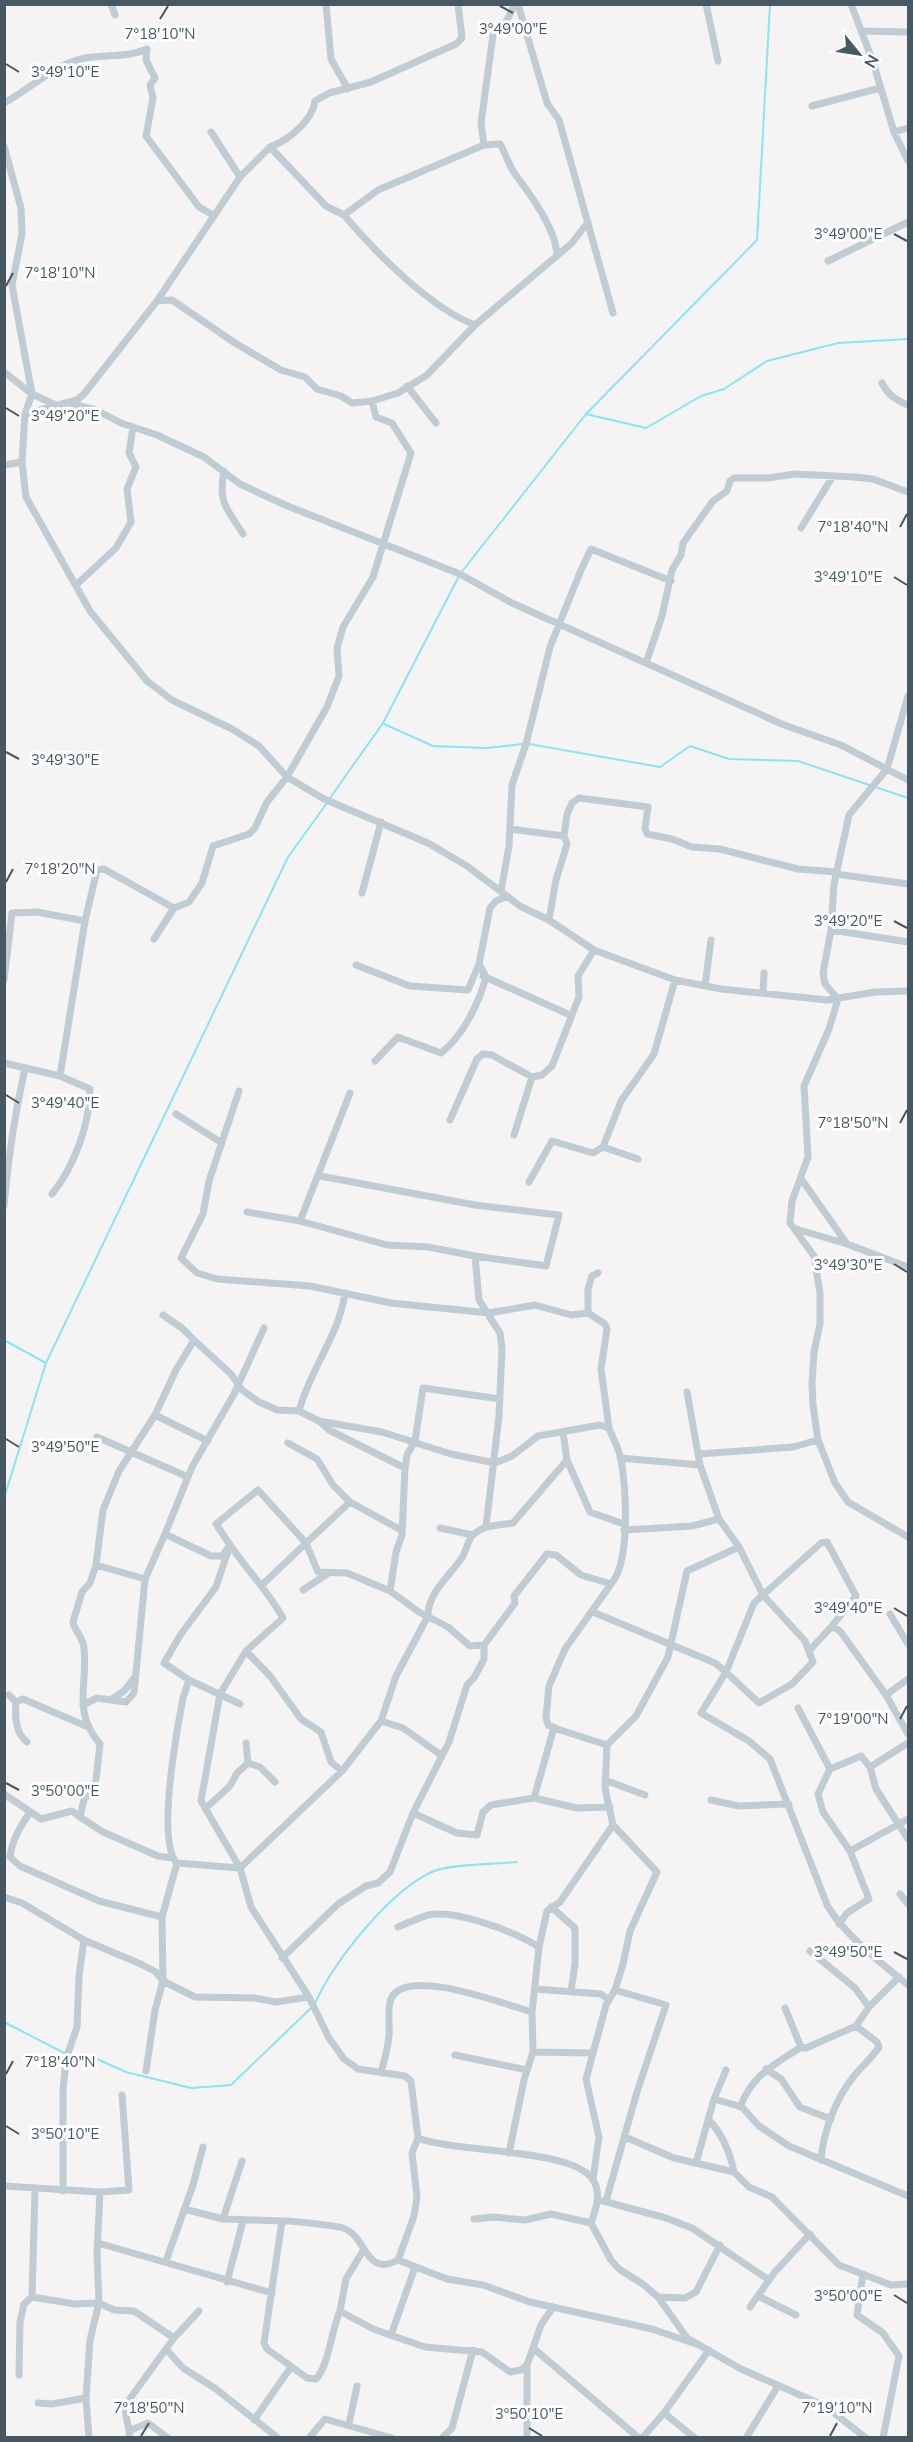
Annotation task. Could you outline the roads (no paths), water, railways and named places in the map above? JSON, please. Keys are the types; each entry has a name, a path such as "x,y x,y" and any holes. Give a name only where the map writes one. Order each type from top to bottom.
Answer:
{"street":[{"path":"111,4 115,15"},
{"path":"326,4 331,59 348,89"},
{"path":"25,414 77,400 92,386 157,301 240,177 270,147 283,142 304,122 313,112 315,101 329,93 348,89 417,63 442,48 456,44 462,38 458,4"},
{"path":"484,145 481,123 493,35 506,22 517,4"},
{"path":"517,4 547,103 559,120 614,313"},
{"path":"705,4 718,61"},
{"path":"850,4 894,132 909,161"},
{"path":"861,32 909,32"},
{"path":"4,103 75,61 103,55 131,55 147,49 146,60 155,78 150,85 153,98 146,136 199,207 213,215"},
{"path":"812,106 880,88"},
{"path":"894,132 909,128"},
{"path":"211,132 240,177"},
{"path":"344,215 378,190 484,145 500,144 514,173 532,196 550,232 557,255"},
{"path":"4,146 21,208 22,234 13,275 13,293 32,394 25,414 22,462 29,506 54,543 90,610 147,681 172,700 232,729 259,746 287,777 332,803 428,843 467,866 520,906 549,920 594,950 675,980 705,986 827,1000 875,992 909,991"},
{"path":"270,147 326,206 344,215 363,238 416,287 461,319 475,325"},
{"path":"157,301 172,300 235,343 281,370 305,377 317,389 342,396 352,403 372,401 398,393 427,375 475,325 572,243 588,222"},
{"path":"828,261 909,222"},
{"path":"4,372 32,394 56,405"},
{"path":"882,383 885,390 897,400 909,405"},
{"path":"407,386 436,423"},
{"path":"154,939 174,908 189,902 202,883 213,846 249,834 258,824 267,802 287,777 327,707 339,676 337,648 344,627 373,577 384,546 402,476 411,453 392,423 376,417 372,401"},
{"path":"69,403 96,410 204,457 240,484 285,505 384,546 460,574 512,603 784,725 841,745 909,780"},
{"path":"76,585 116,548 131,522 127,489 136,467 129,453 133,427"},
{"path":"4,465 22,462"},
{"path":"224,471 220,492 222,501 243,534"},
{"path":"646,663 683,543 712,501 727,491 734,478 768,478 795,474 873,479 909,492"},
{"path":"801,528 833,476"},
{"path":"356,965 410,986 464,992 469,988 479,964 490,909 504,894 512,785 526,744 547,658 567,601 591,549 671,581"},
{"path":"837,999 825,984 823,973 831,930 836,873 849,814 887,769 909,696"},
{"path":"549,920 556,880 567,844 564,836 569,808 579,798 648,807 645,828 647,834 672,839 692,848 720,849 798,869 909,884"},
{"path":"362,893 381,822"},
{"path":"510,829 564,836"},
{"path":"60,1076 85,921 97,870 104,869 174,908"},
{"path":"4,980 12,913 37,912 85,921"},
{"path":"831,930 909,942"},
{"path":"705,986 711,940"},
{"path":"450,1120 477,1059 483,1054 492,1055 532,1077 542,1075 552,1066 570,1015 579,997 578,976 594,950"},
{"path":"375,1061 398,1037 441,1053 450,1046 480,998 486,977 479,964"},
{"path":"763,993 764,973"},
{"path":"475,974 570,1015"},
{"path":"529,1182 552,1141 593,1153 603,1147 621,1101 654,1053 675,980"},
{"path":"837,999 829,1029 804,1086 808,1157 802,1180 792,1202 790,1223 814,1256 820,1293 820,1324 814,1352 812,1383 818,1440 836,1483 848,1502 909,1536"},
{"path":"4,1063 60,1076 90,1089 90,1103 84,1130 63,1180 52,1194"},
{"path":"4,1206 15,1115 25,1068"},
{"path":"514,1136 532,1077"},
{"path":"239,1091 209,1181 203,1215 182,1257 197,1273 217,1279 310,1286 391,1303 489,1313 536,1305 571,1315 588,1313 605,1324 607,1329 601,1369 609,1428 620,1458 624,1527 620,1569 593,1612 565,1649 549,1686 546,1716 548,1725 607,1745"},
{"path":"300,1221 320,1176 335,1127 350,1093"},
{"path":"176,1114 222,1143"},
{"path":"603,1147 638,1159"},
{"path":"247,1212 300,1221 387,1245 428,1247 546,1266 558,1215 475,1205 320,1176"},
{"path":"802,1180 847,1244"},
{"path":"796,1229 847,1244 909,1267"},
{"path":"475,1256 479,1300 500,1333 500,1399 495,1463 486,1527"},
{"path":"588,1313 588,1289 592,1276 598,1273"},
{"path":"299,1411 308,1384 333,1336 345,1293"},
{"path":"164,1316 182,1328 212,1355 242,1390 259,1402 277,1410 299,1411 319,1420 382,1432 451,1454 495,1463 512,1456 538,1436 600,1425 609,1428"},
{"path":"83,1705 97,1698 126,1702 134,1693 145,1579 188,1477 239,1385 264,1328"},
{"path":"86,1726 83,1705 84,1645 73,1622 82,1592 90,1582 96,1565 103,1510 119,1471 154,1415 194,1340"},
{"path":"390,1591 396,1552 402,1535 407,1455 415,1441 423,1388 500,1399"},
{"path":"593,1612 715,1663 759,1703 792,1684 810,1668 813,1662 809,1651 788,1620 763,1595 739,1547 719,1518 700,1465 687,1392"},
{"path":"154,1415 208,1441"},
{"path":"319,1420 329,1430 405,1468"},
{"path":"563,1432 567,1460 590,1512 624,1527 692,1526 719,1518"},
{"path":"97,1437 188,1477"},
{"path":"699,1454 793,1447 818,1440"},
{"path":"288,1443 317,1459 333,1485 350,1502 401,1530"},
{"path":"620,1458 700,1465"},
{"path":"240,1868 342,1771 381,1720 396,1676 428,1616 428,1608 445,1578 462,1557 473,1535 486,1527 513,1523 567,1460"},
{"path":"398,2260 416,2205 417,2188 412,2153 418,2138 411,2081 405,2076 358,2069 344,2060 329,2038 309,1997 282,1958 251,1906 240,1868 201,1801 220,1694 246,1651 283,1618 262,1584 246,1569 216,1524 255,1490 306,1543 318,1572 347,1574 390,1591 448,1627 470,1646 484,1645"},
{"path":"262,1584 350,1502"},
{"path":"440,1528 473,1535"},
{"path":"165,1534 212,1556 222,1556 230,1545"},
{"path":"809,1651 856,1596 827,1542 821,1543 754,1603 726,1672 701,1713 749,1741 770,1759 828,1907 839,1924 909,1985"},
{"path":"230,1545 216,1587 182,1634 164,1664 189,1680 240,1704"},
{"path":"593,2179 599,2138 586,2079 609,2000 615,1990 628,1949 630,1931 657,1872 614,1825 606,1780 607,1745 636,1716 652,1689 672,1645 687,1570 739,1547"},
{"path":"282,1958 338,1904 385,1878 396,1861 400,1843 412,1813 449,1742 467,1685 474,1678 484,1659 484,1645 515,1603 514,1596 547,1554 556,1555 581,1575 611,1584"},
{"path":"96,1565 145,1579"},
{"path":"303,1590 327,1574"},
{"path":"890,1614 909,1644"},
{"path":"832,1626 840,1631 886,1695 909,1734"},
{"path":"246,1651 270,1676 301,1719 321,1732 331,1762 342,1771"},
{"path":"886,1695 909,1679"},
{"path":"146,2071 155,2010 163,1981 162,1917 175,1860 167,1813 178,1723 189,1680"},
{"path":"9,1695 16,1702 15,1720 27,1742"},
{"path":"16,1702 23,1699 86,1726 100,1744 95,1788 84,1799 80,1817"},
{"path":"798,1708 830,1769"},
{"path":"381,1720 403,1728 441,1755"},
{"path":"534,1798 553,1731 557,1729"},
{"path":"246,1743 248,1763"},
{"path":"870,1767 909,1743"},
{"path":"839,1924 847,1913 869,1899 850,1851 826,1818 818,1794 830,1769 861,1756 870,1767 873,1783 909,1839"},
{"path":"206,1808 230,1786 237,1773 248,1763"},
{"path":"248,1763 260,1767 275,1782"},
{"path":"606,1780 645,1795"},
{"path":"4,1794 41,1819 72,1811 103,1832 158,1856 240,1868"},
{"path":"412,1813 457,1833 477,1835 486,1808 534,1798 577,1808 610,1807"},
{"path":"711,1800 739,1806 789,1804"},
{"path":"30,1812 15,1834 10,1852 10,1857 20,1866 99,1901 162,1917"},
{"path":"850,1851 909,1819"},
{"path":"509,2153 533,2052 532,2012 539,1947 547,1911 560,1902 614,1825"},
{"path":"900,1894 909,1904"},
{"path":"4,1897 22,1903 84,1940 143,1965 156,1972 163,1981 195,1997 255,1998 276,2002 309,1997"},
{"path":"551,1907 575,1928 575,1964 571,1991"},
{"path":"398,1927 429,1915 448,1914 521,1936 539,1947"},
{"path":"63,2191 62,2109 66,2059 77,2027 78,1976 84,1940"},
{"path":"810,1951 855,1988 869,2007"},
{"path":"740,2107 748,2088 766,2069 801,2047 806,2048 856,2026 869,2007 899,1977"},
{"path":"381,2073 388,2039 391,1999 399,1989 412,1984 430,1984 532,2012"},
{"path":"535,1989 601,1994 609,2000"},
{"path":"591,2223 603,2200 625,2137 637,2092 666,2005 615,1990"},
{"path":"785,2008 801,2047"},
{"path":"821,2160 824,2138 831,2119 853,2077 879,2047 877,2042 856,2026"},
{"path":"533,2052 592,2053"},
{"path":"455,2055 527,2070"},
{"path":"766,2069 781,2079 800,2107 831,2119"},
{"path":"696,2163 714,2099 726,2070"},
{"path":"4,2186 63,2191 129,2190 122,2095"},
{"path":"714,2099 740,2107 759,2126 789,2146 909,2196"},
{"path":"709,2120 720,2132 734,2172"},
{"path":"625,2137 674,2158 734,2172 750,2187 772,2196 839,2265 891,2285 909,2284"},
{"path":"418,2138 438,2145 559,2160 578,2166 593,2179 603,2200 672,2220 720,2245 753,2271 769,2280"},
{"path":"166,2261 203,2147"},
{"path":"223,2219 242,2161"},
{"path":"19,2374 20,2322 24,2304 32,2296 35,2190"},
{"path":"89,2438 86,2398 90,2340 99,2303 100,2192"},
{"path":"184,2209 223,2219 282,2221 344,2228 364,2249 370,2260 376,2263 387,2264 398,2260 447,2279 483,2285 530,2302 652,2329 696,2344 778,2386 825,2406 866,2438"},
{"path":"474,2219 493,2217 525,2220 551,2214 591,2223 619,2269 644,2284 658,2297 670,2318 696,2344"},
{"path":"227,2282 243,2221"},
{"path":"282,2221 264,2343 267,2349 307,2378 316,2379 321,2373 330,2336 340,2311 346,2280 364,2249"},
{"path":"750,2307 761,2295 769,2280 810,2234"},
{"path":"98,2243 166,2261 227,2282 272,2293"},
{"path":"658,2297 685,2298 696,2292 720,2245"},
{"path":"391,2335 415,2267"},
{"path":"863,2274 864,2285 857,2315 887,2338 899,2356 883,2438"},
{"path":"761,2295 767,2303 778,2305 796,2315"},
{"path":"32,2296 75,2304 99,2303 114,2310 134,2311 174,2338"},
{"path":"527,2438 527,2365 541,2325 553,2307"},
{"path":"168,2438 148,2423 130,2434 124,2414 126,2404 174,2338 199,2311"},
{"path":"340,2311 373,2329 425,2347 482,2352 510,2372 521,2370 527,2365"},
{"path":"533,2348 641,2438 664,2414 709,2350"},
{"path":"166,2349 183,2368 216,2389 278,2438"},
{"path":"442,2438 452,2428 472,2350"},
{"path":"254,2420 291,2367"},
{"path":"349,2424 357,2386"},
{"path":"746,2438 778,2386"},
{"path":"38,2403 52,2404 86,2398"},
{"path":"664,2414 695,2438"},
{"path":"309,2438 323,2419 349,2424 389,2437"}],"waterway":[{"path":"330,798 383,723 460,574 586,414 757,240 770,4"},
{"path":"586,414 646,428 701,396 724,389 767,361 838,343 908,339"},
{"path":"384,724 433,746 487,748 523,744"},
{"path":"529,744 660,767 690,746 729,759 798,761 908,798"},
{"path":"4,1498 46,1363 288,857 327,803"},
{"path":"4,1340 46,1363"},
{"path":"315,2003 350,1947 382,1910 417,1880 434,1871 451,1867 517,1862"},
{"path":"4,2022 72,2057 97,2059 126,2072 191,2088 231,2085 311,2008"}]}
